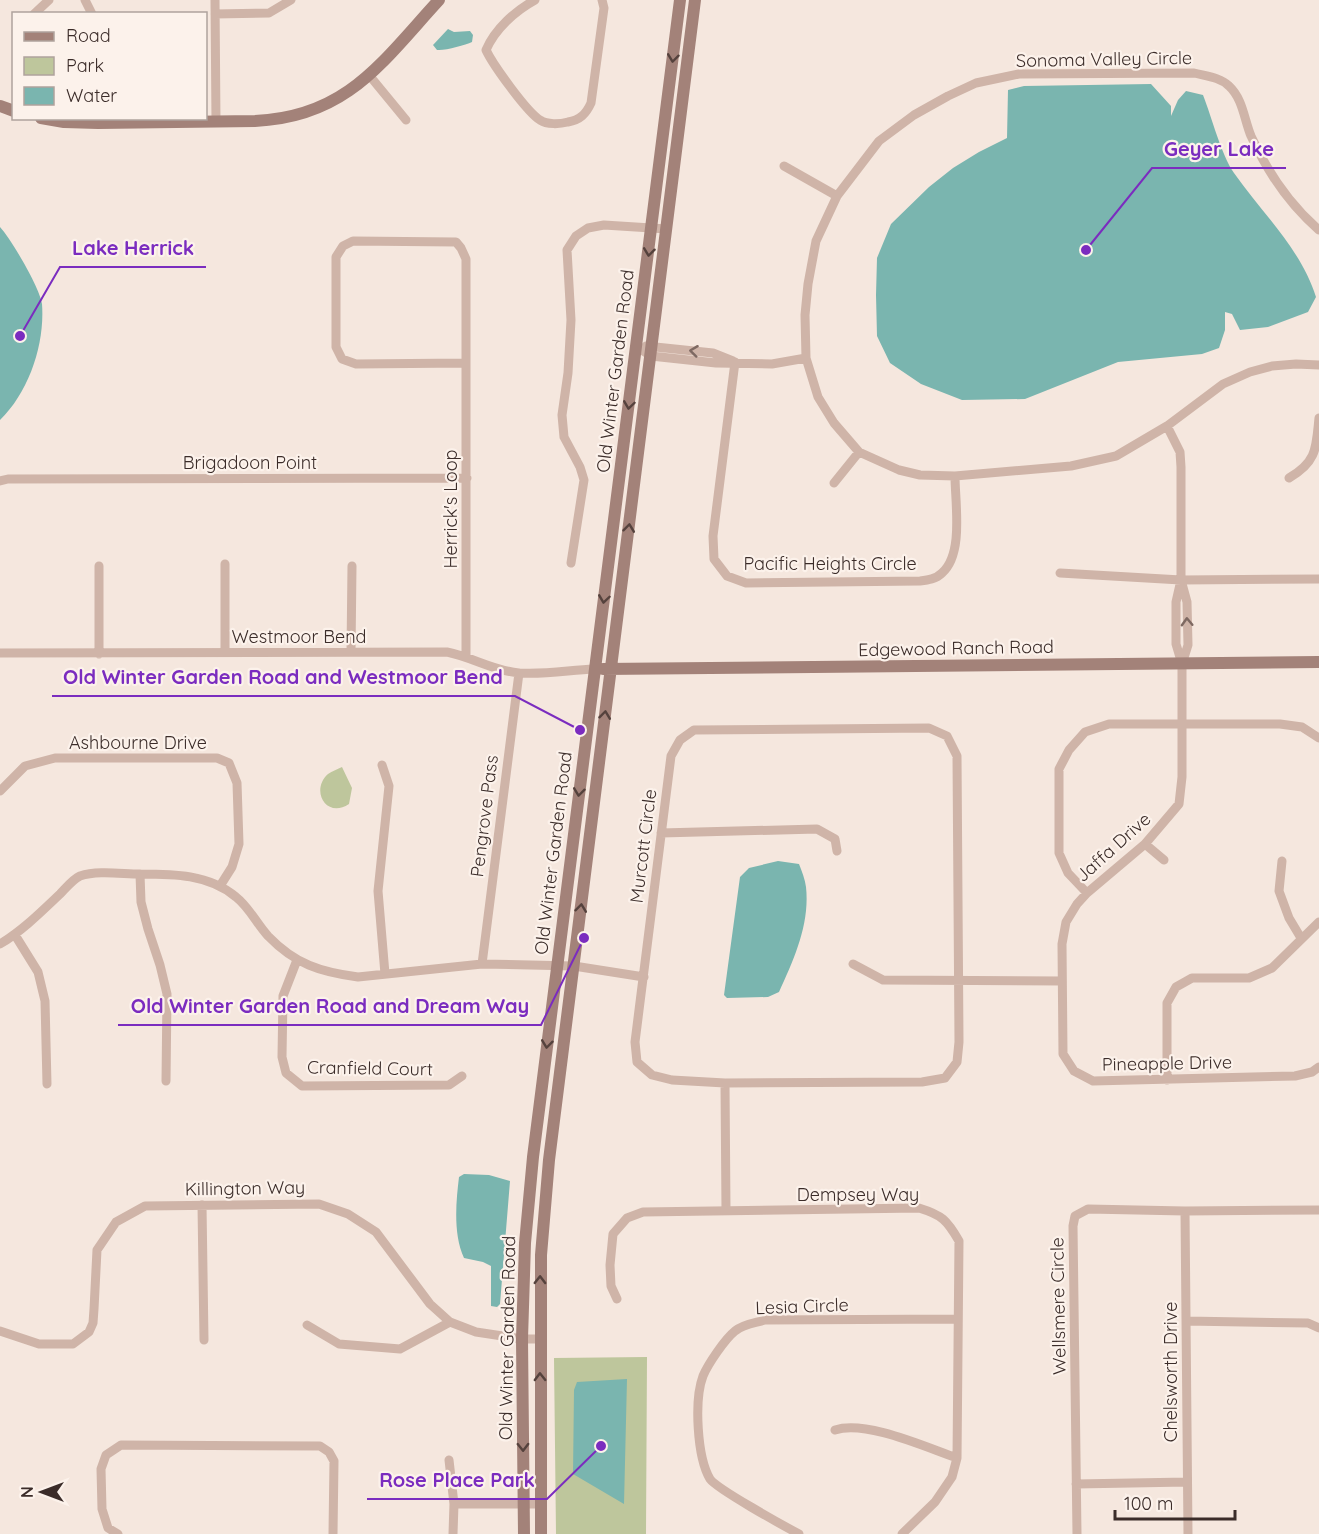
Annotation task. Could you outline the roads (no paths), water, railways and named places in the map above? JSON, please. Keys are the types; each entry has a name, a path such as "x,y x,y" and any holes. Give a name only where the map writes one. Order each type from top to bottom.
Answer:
{"main road":[{"path":"52,120 64,122 216,122 274,120 307,113 342,97 369,75 439,0"},
{"name":"Old Winter Garden Road","path":"524,1534 522,1339 525,1243 532,1168 680,0"},
{"name":"Old Winter Garden Road","path":"541,1534 540,1255 549,1160 696,0"},
{"name":"Edgewood Ranch Road","path":"594,669 1319,662"}],"street":[{"path":"36,12 49,0"},
{"path":"215,0 216,122"},
{"path":"215,14 269,13 291,0"},
{"path":"535,0 509,20 491,39 486,50 493,64 531,112 541,122 560,124 577,121 587,112 591,103 604,8 602,0"},
{"name":"Sonoma Valley Circle","path":"860,452 834,423 818,397 806,358 805,315 816,241 837,196 879,141 914,115 948,96 976,83 1019,74 1194,74 1214,77 1228,84 1240,100 1251,135 1276,181 1303,216 1319,230"},
{"path":"369,75 406,120"},
{"path":"784,166 837,196"},
{"path":"571,563 584,480 580,467 564,437 562,415 568,373 571,320 567,250 576,236 588,228 604,225 668,229"},
{"name":"Herrick's Loop","path":"465,363 356,364 342,359 336,347 336,257 343,246 353,241 456,242 466,259 466,656"},
{"path":"637,347 652,351 713,353 735,362 772,364 806,358"},
{"name":"Pacific Heights Circle","path":"735,362 713,536 714,559 727,576 746,583 920,581 934,578 942,574 951,563 956,547 955,476"},
{"path":"834,483 860,452 899,470 920,475 955,476 1071,466 1116,456 1167,426 1222,384 1250,372 1272,366 1319,365"},
{"path":"1289,478 1304,470 1314,457 1319,418"},
{"name":"Jaffa Drive","path":"1062,981 1062,944 1066,922 1077,904 1145,844 1179,804 1182,777 1182,664 1188,645 1187,602 1181,580 1180,452 1167,426"},
{"name":"Brigadoon Point","path":"0,482 8,478 467,478"},
{"path":"225,564 225,652"},
{"path":"99,566 99,654"},
{"path":"351,652 352,566"},
{"path":"1060,573 1181,580 1319,579"},
{"name":"Westmoor Bend","path":"0,653 447,652 519,673 594,669"},
{"name":"Pengrove Pass","path":"482,964 519,673"},
{"path":"1087,893 1068,873 1059,854 1059,769 1069,750 1085,732 1109,724 1281,724 1302,727 1319,738"},
{"name":"Murcott Circle","path":"929,728 947,736 957,756 959,981 957,1062 945,1078 922,1082 725,1083 672,1080 652,1075 637,1062 635,1042 644,977 671,756 680,740 694,730 929,728"},
{"name":"Ashbourne Drive","path":"0,791 25,766 55,758 217,758 229,763 237,783 239,844 232,867 220,886"},
{"path":"382,765 389,786 378,891 385,974"},
{"path":"661,833 817,829 835,839 837,851"},
{"path":"1145,844 1164,860"},
{"path":"1282,861 1279,891 1289,918 1301,938"},
{"path":"0,944 15,935 79,877 100,874 179,874 203,879 220,886 237,897 268,936 297,960 312,968 338,974 357,977 482,964 574,966 644,977"},
{"path":"140,874 141,902 167,994 166,1081"},
{"path":"1167,1080 1167,1003 1176,987 1192,978 1249,978 1272,968 1319,922"},
{"path":"15,935 38,972 45,1001 47,1084"},
{"name":"Cranfield Court","path":"297,960 283,996 282,1057 286,1073 302,1086 449,1085 462,1076"},
{"path":"853,964 884,980 1062,981"},
{"name":"Pineapple Drive","path":"1062,981 1063,1054 1074,1071 1093,1081 1295,1076 1319,1068"},
{"path":"725,1083 726,1211"},
{"name":"Killington Way","path":"0,1331 39,1344 72,1344 88,1332 93,1323 96,1250 110,1229 126,1216 146,1206 318,1204 348,1214 376,1232 430,1304 450,1323 476,1332 522,1339 539,1339"},
{"path":"202,1205 204,1340"},
{"name":"Dempsey Way","path":"617,1299 611,1286 612,1234 627,1218 643,1212 919,1208 939,1214 949,1224 958,1241 957,1458 952,1477 935,1502 902,1534"},
{"name":"Wellsmere Circle","path":"1077,1534 1073,1226 1075,1216 1088,1209 1319,1210"},
{"name":"Chelsworth Drive","path":"1185,1211 1188,1534"},
{"name":"Lesia Circle","path":"799,1534 711,1481 703,1461 699,1400 703,1376 719,1351 735,1331 748,1324 765,1320 958,1319"},
{"path":"1186,1321 1308,1323 1319,1328"},
{"path":"307,1325 339,1344 400,1349 450,1323"},
{"path":"835,1430 845,1427 873,1430 957,1458"},
{"path":"118,1534 108,1528 102,1509 100,1469 106,1455 121,1445 320,1446 329,1452 334,1461 333,1534"},
{"path":"449,1460 454,1504 453,1534"},
{"path":"1076,1484 1187,1482"},
{"path":"454,1504 541,1504"}],"water":[{"path":"448,29 454,32 470,31 473,35 472,42 450,49 437,50 433,45"},
{"path":"1151,84 1171,106 1171,116 1178,100 1186,91 1203,95 1229,165 1301,263 1316,297 1308,312 1268,327 1240,330 1232,314 1225,312 1225,330 1219,348 1202,354 1118,362 1025,399 962,400 921,384 890,363 877,336 876,295 877,258 891,224 929,187 953,168 1007,138 1008,90 1024,86"},
{"path":"0,227 18,252 31,276 42,304 42,319 38,351 27,382 0,420"},
{"path":"778,861 799,864 806,884 806,914 800,941 779,992 768,997 727,998 724,995 740,877 749,868"},
{"path":"464,1174 489,1175 510,1181 500,1304 497,1307 491,1306 491,1266 464,1258 458,1239 456,1207 459,1177"},
{"path":"627,1379 624,1504 573,1474 574,1390 577,1382"}],"place":[{"name":"Geyer Lake","path":"1086,250"},
{"name":"Lake Herrick","path":"20,336"},
{"name":"Old Winter Garden Road and Westmoor Bend","path":"580,730"},
{"name":"Old Winter Garden Road and Dream Way","path":"584,938"},
{"name":"Rose Place Park","path":"601,1446"}]}
